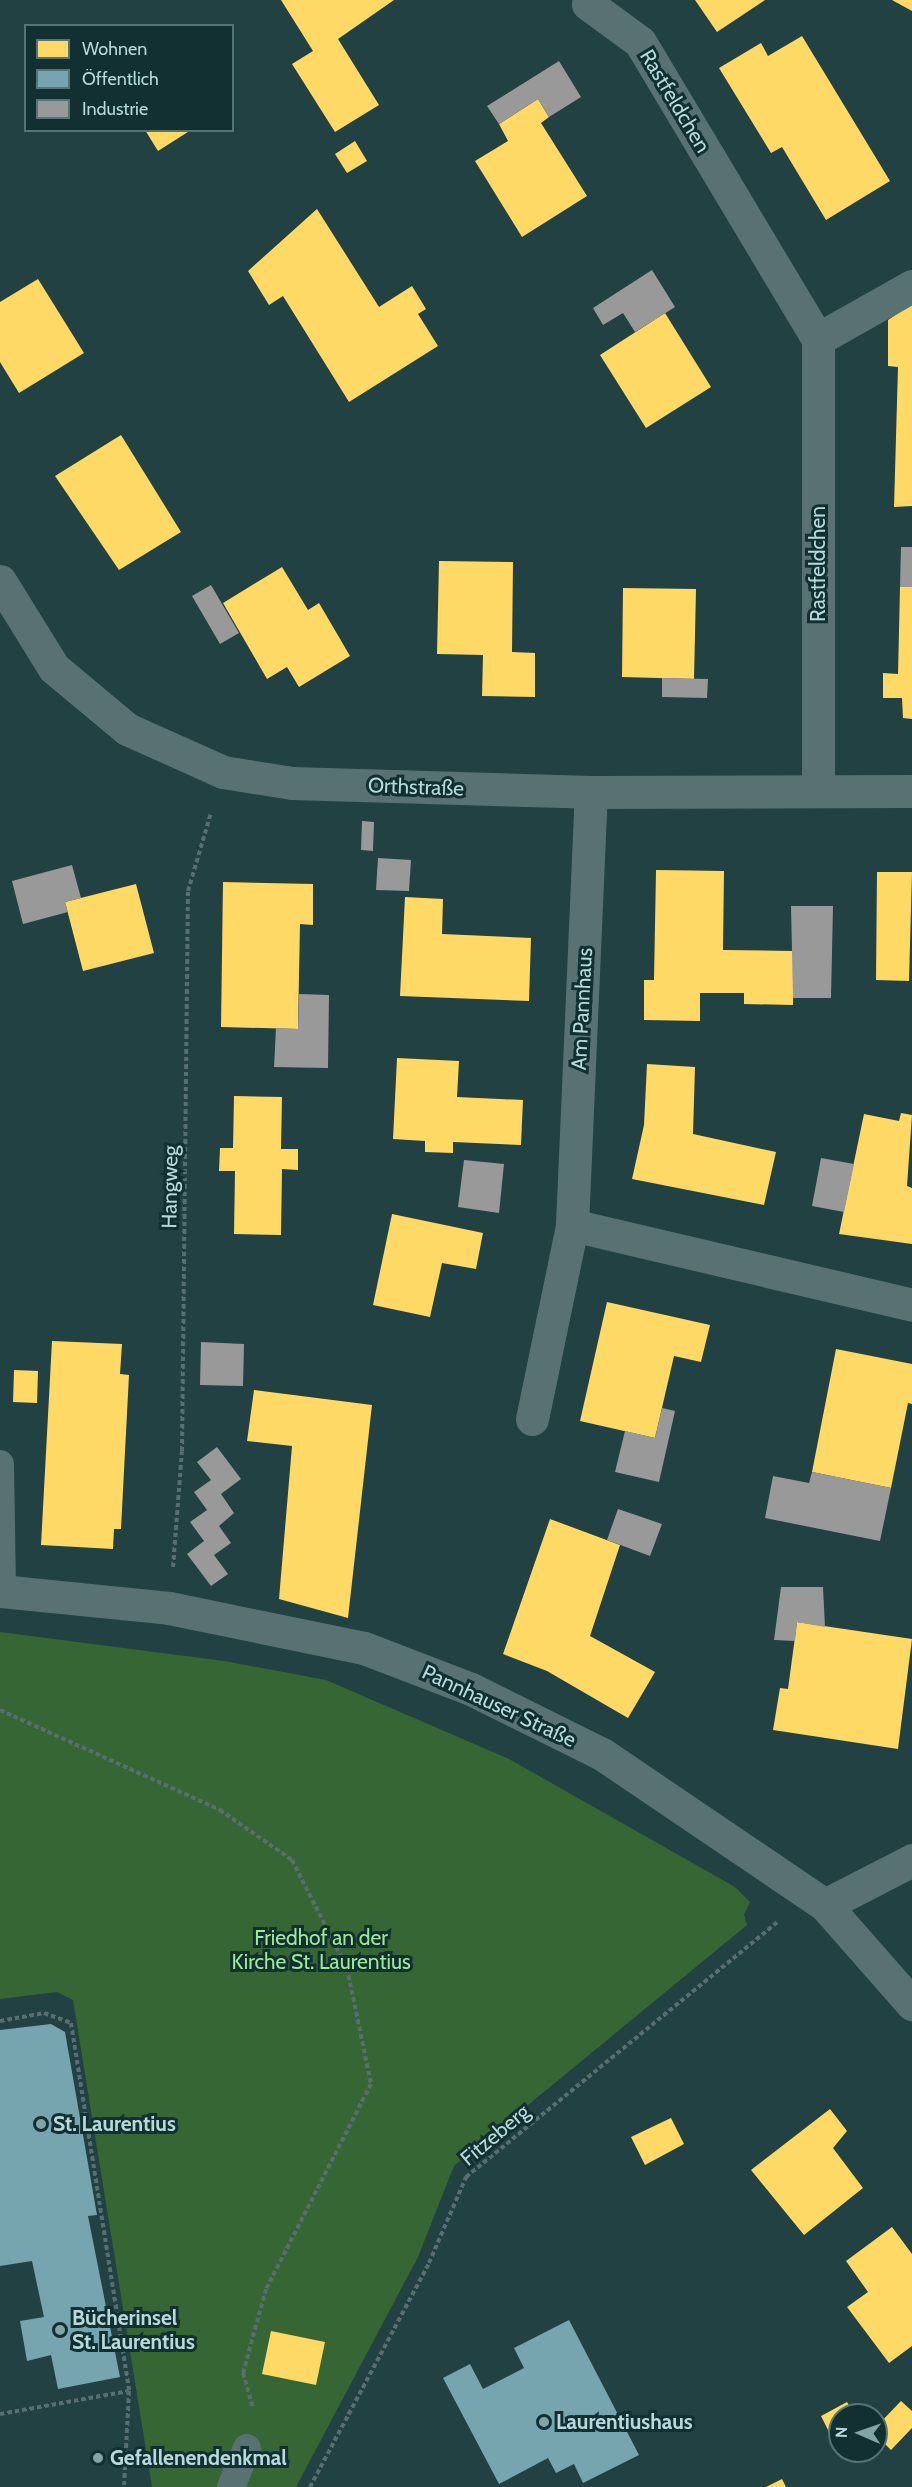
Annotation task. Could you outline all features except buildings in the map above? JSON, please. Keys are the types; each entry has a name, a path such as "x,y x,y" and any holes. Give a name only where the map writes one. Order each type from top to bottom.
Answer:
{"street":[{"name":"Rastfeldchen","path":"588,4 640,42 818,339 818,789"},
{"path":"818,339 912,286"},
{"name":"Orthstraße","path":"0,581 54,668 127,729 223,772 292,783 591,792 818,789 912,791"},
{"name":"Am Pannhaus","path":"532,1419 572,1225 591,792"},
{"path":"572,1225 912,1305"},
{"name":"Pannhauser Straße","path":"1,1591 169,1608 364,1648 471,1689 602,1754 825,1905 912,2004"},
{"path":"825,1905 912,1860"}],"lane":[{"path":"0,1464 1,1591"},
{"path":"231,2487 247,2448"}],"path":[{"name":"Hangweg","path":"169,1608 182,1451 188,891 223,772"},
{"path":"0,1710 220,1810 292,1860 347,1968 371,2084 266,2289 243,2373 256,2418 247,2448"},
{"name":"Fitzeberg","path":"310,2487 429,2263 466,2177 755,1940"},
{"path":"0,2021 44,2013 71,2023 129,2391 124,2487"},
{"path":"0,2414 129,2391"}],"green space":[{"name":"Friedhof an der Kirche St. Laurentius","path":"0,1632 224,1661 326,1680 509,1759 735,1887 750,1902 744,1914 747,1925 454,2166 418,2257 296,2487 152,2487 73,2000 57,1992 0,1999"}],"place":[{"name":"St. Laurentius","path":"41,2124"},
{"name":"Bücherinsel St. Laurentius","path":"60,2330"},
{"name":"Laurentiushaus","path":"544,2422"},
{"name":"Gefallenendenkmal","path":"98,2458"}]}
